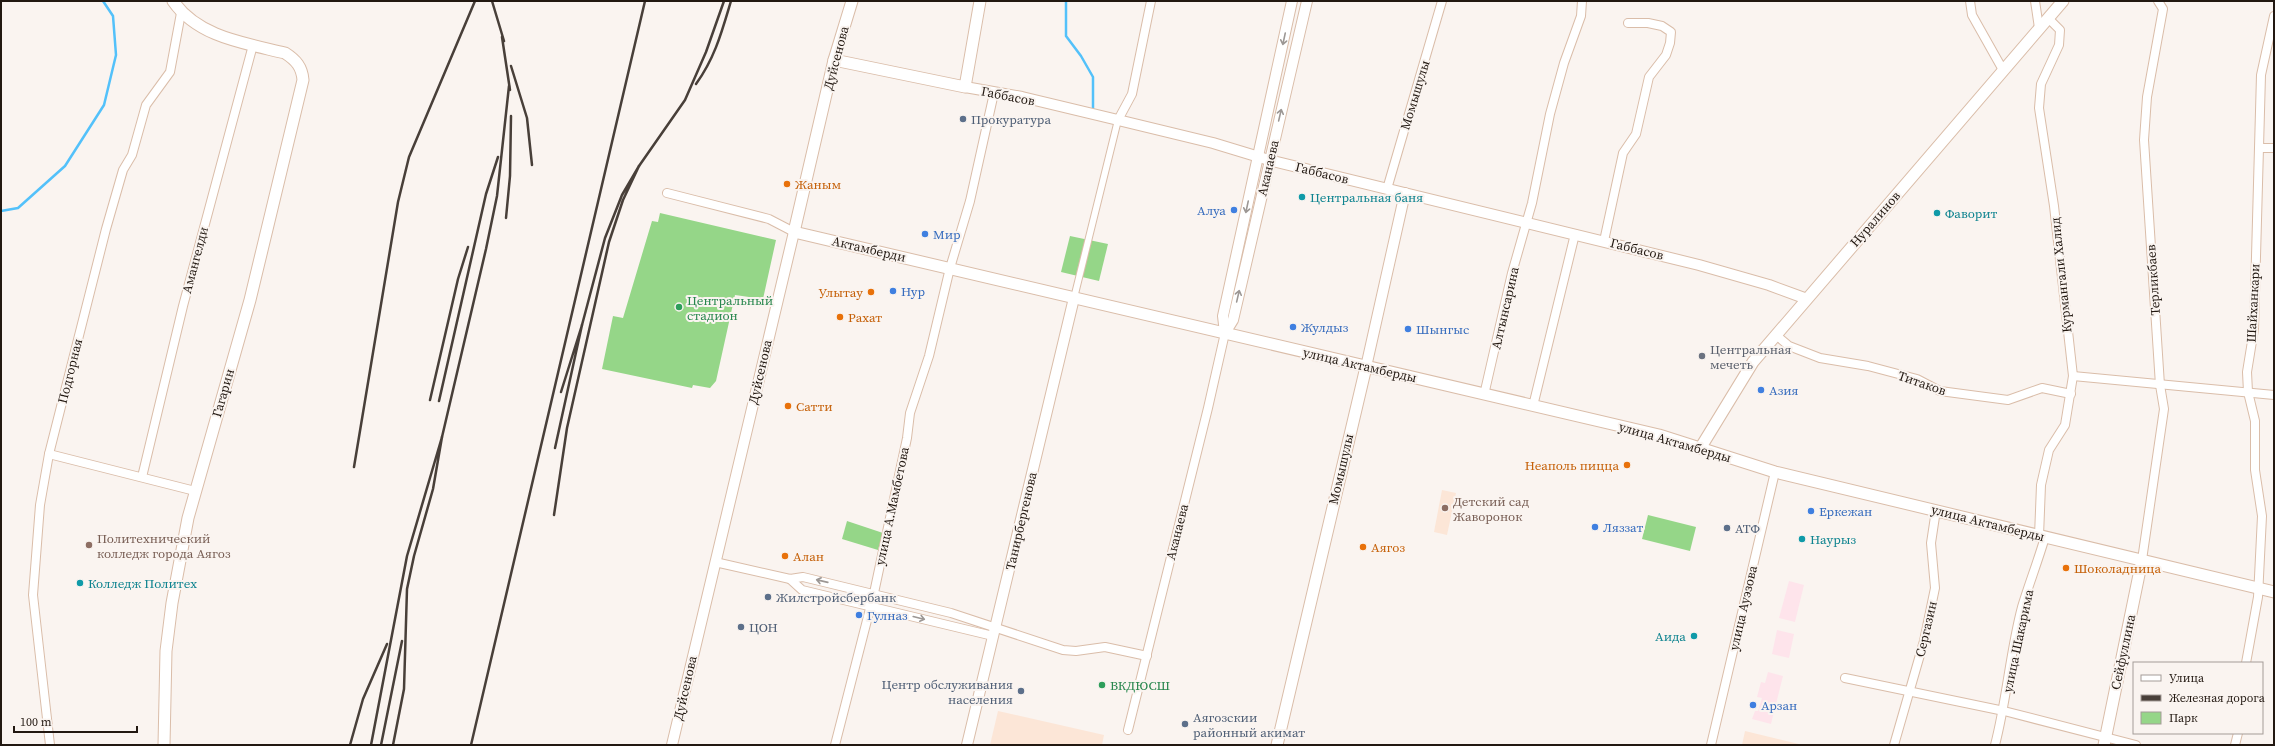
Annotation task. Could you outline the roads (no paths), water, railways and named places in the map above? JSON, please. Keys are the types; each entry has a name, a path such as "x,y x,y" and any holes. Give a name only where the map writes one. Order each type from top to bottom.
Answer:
{"main road":[{"path":"173,1 181,13 194,23 215,35 253,45"},
{"name":"Дуйсенова","path":"794,232 834,60 852,1"},
{"path":"964,87 980,1"},
{"name":"Нуралинов","path":"1701,447 1753,362 2002,70 2063,1"},
{"name":"Гагарин","path":"164,745 166,651 174,596 195,491 250,300 302,88 302,72 299,64 285,53 253,45"},
{"name":"Габбасов","path":"834,60 964,87"},
{"name":"Актамберди","path":"794,232 1074,298"},
{"name":"улица Актамберды","path":"1074,298 1659,435 1701,447 1775,472 2274,592"},
{"name":"Момышулы","path":"1277,745 1366,367"},
{"name":"Сейфуллина","path":"2105,740 2142,560"}],"street":[{"path":"1074,298 1118,120 1132,94 1151,1"},
{"name":"Аканаева","path":"1128,730 1208,408 1224,332 1223,316 1292,1"},
{"name":"Аканаева","path":"1224,332 1233,320 1307,1"},
{"name":"Момышулы","path":"1387,189 1442,1"},
{"name":"Алтынсарина","path":"1484,395 1512,273 1527,222 1550,114 1564,63 1581,16 1582,1"},
{"path":"1970,1 1972,14 2002,70"},
{"path":"2035,1 2039,28"},
{"name":"Терликбаев","path":"2142,560 2164,409 2160,385 2144,140 2147,97 2163,10 2158,1"},
{"name":"Подгорная","path":"50,745 33,596 40,505 49,454 106,229 124,170 132,155 146,105 170,72 181,13"},
{"name":"Шайханкари","path":"2246,662 2259,589 2262,516 2255,470 2254,421 2248,392 2247,372 2254,329 2262,76 2274,16"},
{"name":"Курмангали Халид","path":"2042,537 2042,485 2049,450 2066,425 2073,376 2054,206 2042,135 2040,108 2040,84 2058,45 2060,30 2048,18"},
{"path":"1604,241 1623,153 1636,134 1649,77 1666,54 1670,43 1671,32 1662,26 1648,23 1628,23"},
{"name":"Амангелди","path":"142,477 183,306 253,45"},
{"name":"Габбасов","path":"964,87 1022,97 1118,120 1213,143 1269,160 1604,241 1736,275 1807,299"},
{"name":"улица А.Мамбетова","path":"835,745 874,593 907,438 910,413 930,356 950,268 970,201 994,93"},
{"path":"2260,148 2274,148"},
{"name":"Актамберди","path":"667,193 769,219 794,232"},
{"name":"Момышулы","path":"1366,367 1405,193"},
{"name":"Дуйсенова","path":"672,745 794,232"},
{"path":"1533,406 1575,234"},
{"name":"Танирбергенова","path":"967,745 1074,298"},
{"name":"Титаков","path":"1776,335 1789,346 1820,358 1868,366 1917,379 1940,391 2008,400 2042,388 2071,394"},
{"path":"2073,376 2274,395"},
{"path":"49,454 195,491"},
{"name":"улица Ауэзова","path":"1711,745 1775,472"},
{"name":"Сергазин","path":"1894,745 1924,641 1935,588 1931,544 1936,510"},
{"name":"улица Шакарима","path":"1995,745 2004,711 2009,672 2022,607 2042,537"},
{"path":"715,562 790,579 803,577 874,593 951,613 994,631"},
{"path":"790,579 802,590 871,606 994,631 1063,650 1076,651 1105,647 1147,656"},
{"path":"1845,678 1910,690 2004,711 2105,740 2136,745"},
{"path":"2234,745 2238,734"}],"waterway":[{"path":"1,211 18,208 65,166 104,105 116,55 113,16 103,1"},
{"path":"1066,1 1066,36 1081,56 1093,77 1093,109"}],"railway":[{"path":"354,467 398,202 409,157 475,1"},
{"path":"492,1 504,41"},
{"path":"471,745 645,1"},
{"path":"639,166 685,100 706,52 724,1"},
{"path":"696,84 713,54 731,1"},
{"path":"502,37 510,90"},
{"path":"511,66 527,118 532,165"},
{"path":"442,437 497,196 509,86"},
{"path":"506,218 510,176 511,116"},
{"path":"439,401 486,194 498,157"},
{"path":"554,515 567,428 609,242 623,200 639,166 622,195 605,238 582,325"},
{"path":"430,400 458,279 468,247"},
{"path":"555,448 582,325 561,392"},
{"path":"371,745 407,556 442,437 433,489 414,556 407,589 404,689 393,745"},
{"path":"381,745 402,641"},
{"path":"350,745 363,699 387,644"}],"place":[{"name":"Прокуратура","path":"963,119"},
{"name":"Жаным","path":"787,184"},
{"name":"Центральная баня","path":"1302,197"},
{"name":"Алуа","path":"1234,210"},
{"name":"Фаворит","path":"1937,213"},
{"name":"Мир","path":"925,234"},
{"name":"Нур","path":"893,291"},
{"name":"Улытау","path":"871,292"},
{"name":"Центральный стадион","path":"679,307"},
{"name":"Рахат","path":"840,317"},
{"name":"Жулдыз","path":"1293,327"},
{"name":"Шынгыс","path":"1408,329"},
{"name":"Центральная мечеть","path":"1702,356"},
{"name":"Азия","path":"1761,390"},
{"name":"Сатти","path":"788,406"},
{"name":"Неаполь пицца","path":"1627,465"},
{"name":"Детский сад Жаворонок","path":"1445,508"},
{"name":"Еркежан","path":"1811,511"},
{"name":"Ляззат","path":"1595,527"},
{"name":"АТФ","path":"1727,528"},
{"name":"Наурыз","path":"1802,539"},
{"name":"Политехнический колледж города Аягоз","path":"89,545"},
{"name":"Аягоз","path":"1363,547"},
{"name":"Алан","path":"785,556"},
{"name":"Шоколадница","path":"2066,568"},
{"name":"Колледж Политех","path":"80,583"},
{"name":"Жилстройсбербанк","path":"768,597"},
{"name":"Гулназ","path":"859,615"},
{"name":"ЦОН","path":"741,627"},
{"name":"Аида","path":"1694,636"},
{"name":"ВКДЮСШ","path":"1102,685"},
{"name":"Центр обслуживания населения","path":"1021,691"},
{"name":"Арзан","path":"1753,705"},
{"name":"Аягозскии районный акимат","path":"1185,724"}]}
